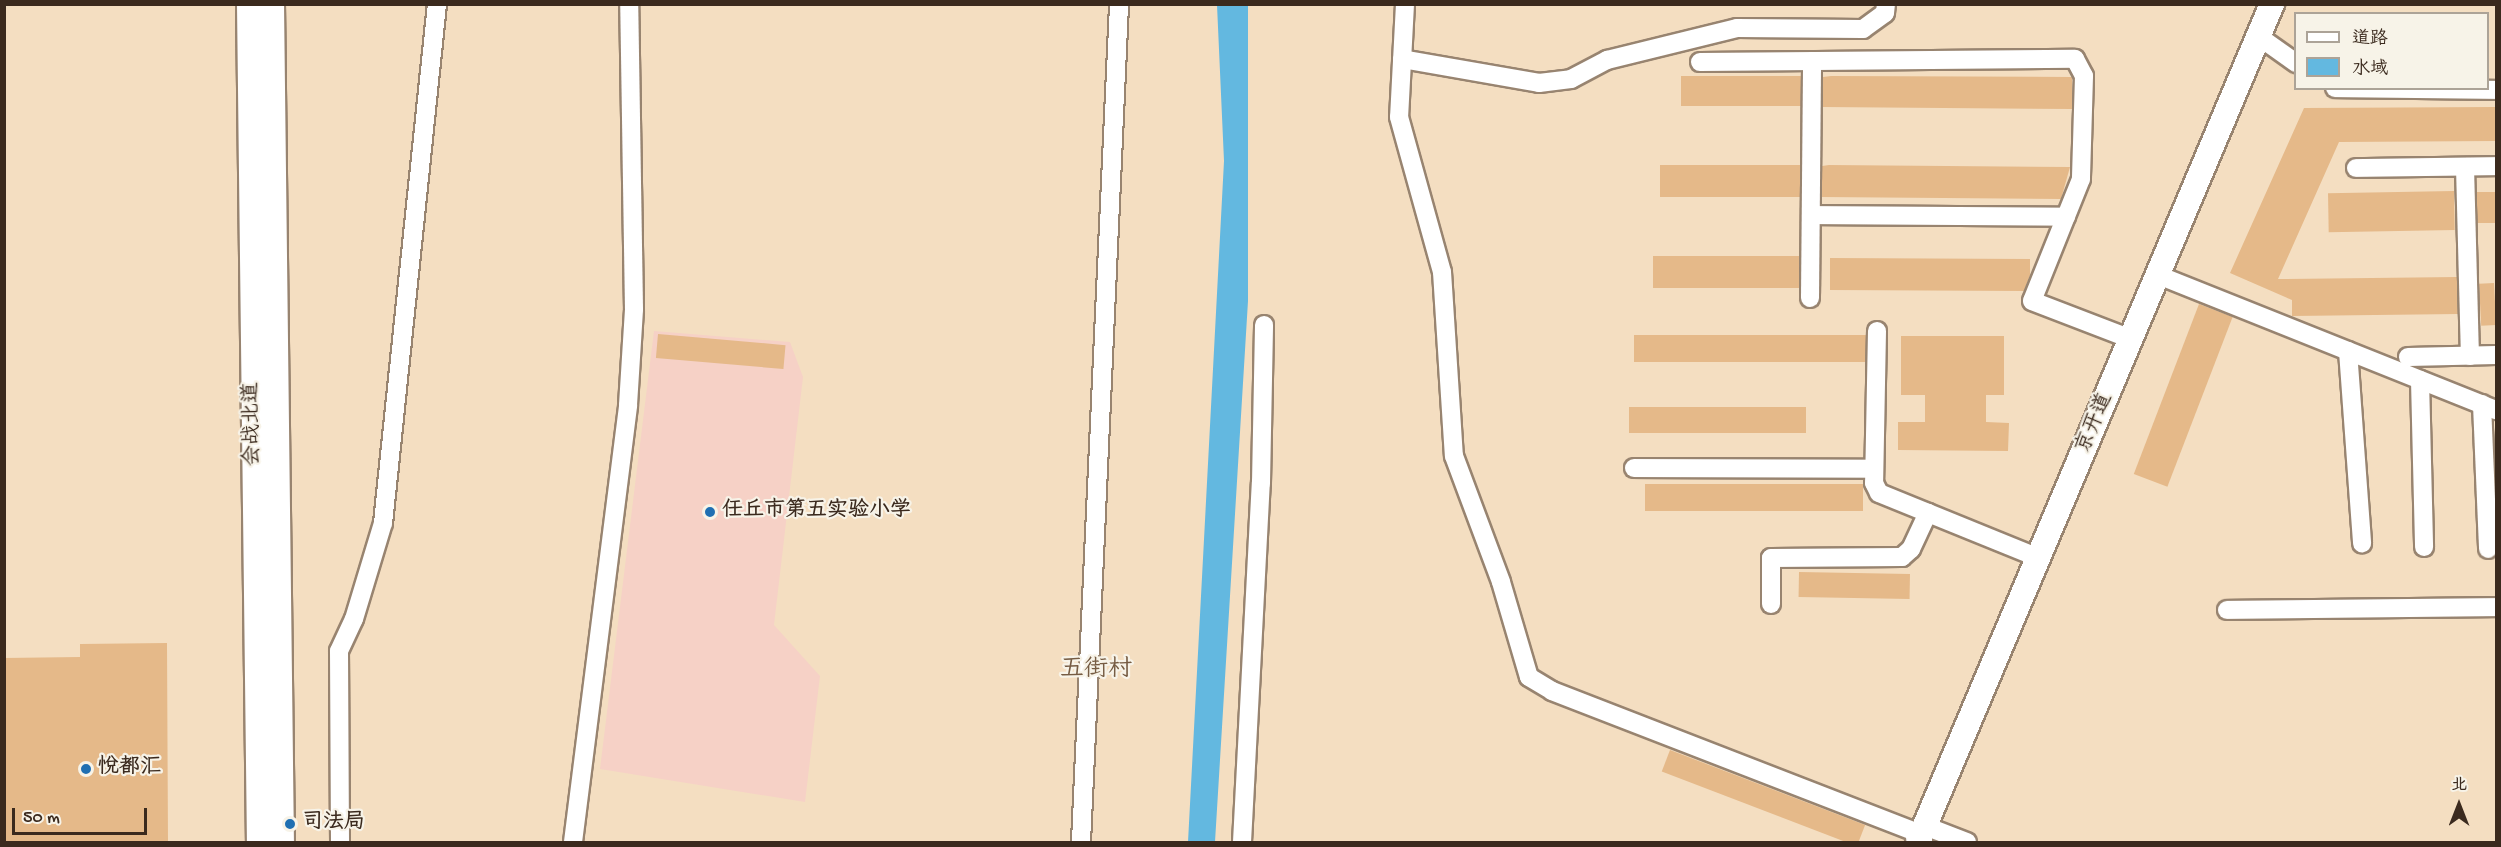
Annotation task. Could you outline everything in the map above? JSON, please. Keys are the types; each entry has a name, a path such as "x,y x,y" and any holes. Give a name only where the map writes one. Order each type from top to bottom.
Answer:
{"main road":[{"name":"会战北道","path":"249,4 259,843"},
{"name":"会战北道","path":"272,4 282,843"},
{"name":"京开道","path":"1921,834 2272,4"}],"street":[{"path":"340,843 339,651 354,619 383,524 437,4"},
{"path":"573,843 631,362 634,309 629,4"},
{"path":"1082,843 1119,4"},
{"path":"1405,4 1399,117 1404,145 1442,272 1454,456 1501,582 1529,677 1552,691 1921,834 1967,843"},
{"path":"1402,59 1539,82 1571,79 1607,60 1737,28 1863,29 1885,13 1886,4"},
{"path":"2258,36 2294,62"},
{"path":"1700,62 2074,59 2084,76 2081,179 2032,302 2131,339"},
{"path":"1810,298 1812,61"},
{"path":"2356,168 2496,166"},
{"path":"2465,167 2470,356"},
{"path":"1811,215 2066,217"},
{"path":"2158,275 2489,407 2488,549"},
{"path":"1242,843 1261,483 1264,325"},
{"path":"1877,331 1874,483 1879,493 2039,558"},
{"path":"2348,351 2362,543"},
{"path":"2408,357 2496,355"},
{"path":"2420,380 2424,547"},
{"path":"1634,468 1874,469"},
{"path":"1771,604 1771,558 1902,557 1911,549 1928,513"},
{"path":"2227,610 2496,607"}],"shaded area":[{"name":"任丘市第五实验小学","path":"654,331 790,342 803,377 774,625 820,676 805,802 600,769"}],"water":[{"path":"1217,5 1248,5 1248,301 1215,842 1188,842 1224,161"}],"building":[{"path":"1681,76 1801,76 1801,106 1681,106"},
{"path":"1823,77 2072,77 2072,109 1823,107"},
{"path":"2496,107 2496,141 2339,142 2278,279 2457,277 2458,314 2292,316 2292,300 2230,273 2304,108"},
{"path":"1660,165 1800,165 1800,197 1660,197"},
{"path":"1822,166 2070,167 2061,199 1822,197"},
{"path":"2454,191 2455,230 2329,232 2328,193"},
{"path":"2477,192 2496,192 2496,223 2477,223"},
{"path":"1653,256 1799,256 1799,288 1653,288"},
{"path":"1830,258 2030,259 2030,275 2024,291 1830,290"},
{"path":"2494,283 2496,325 2481,326 2479,284"},
{"path":"2199,304 2233,317 2167,487 2134,474"},
{"path":"658,334 786,345 783,369 656,358"},
{"path":"1634,335 1866,335 1866,362 1634,362"},
{"path":"1901,336 2004,336 2004,395 1986,395 1986,422 2009,423 2008,451 1898,450 1898,422 1925,422 1925,395 1901,395"},
{"path":"1629,407 1806,407 1806,433 1629,433"},
{"path":"1645,484 1863,484 1863,511 1645,511"},
{"path":"1799,572 1910,574 1910,599 1799,597"},
{"name":"悦都汇","path":"167,643 168,843 4,843 4,658 80,657 80,644"},
{"path":"1670,750 1865,825 1859,842 1845,842 1662,771"}],"place":[{"name":"任丘市第五实验小学","path":"710,512"},
{"name":"悦都汇","path":"86,769"},
{"name":"司法局","path":"290,824"}],"district":[{"name":"五街村","path":"1096,671"}]}
